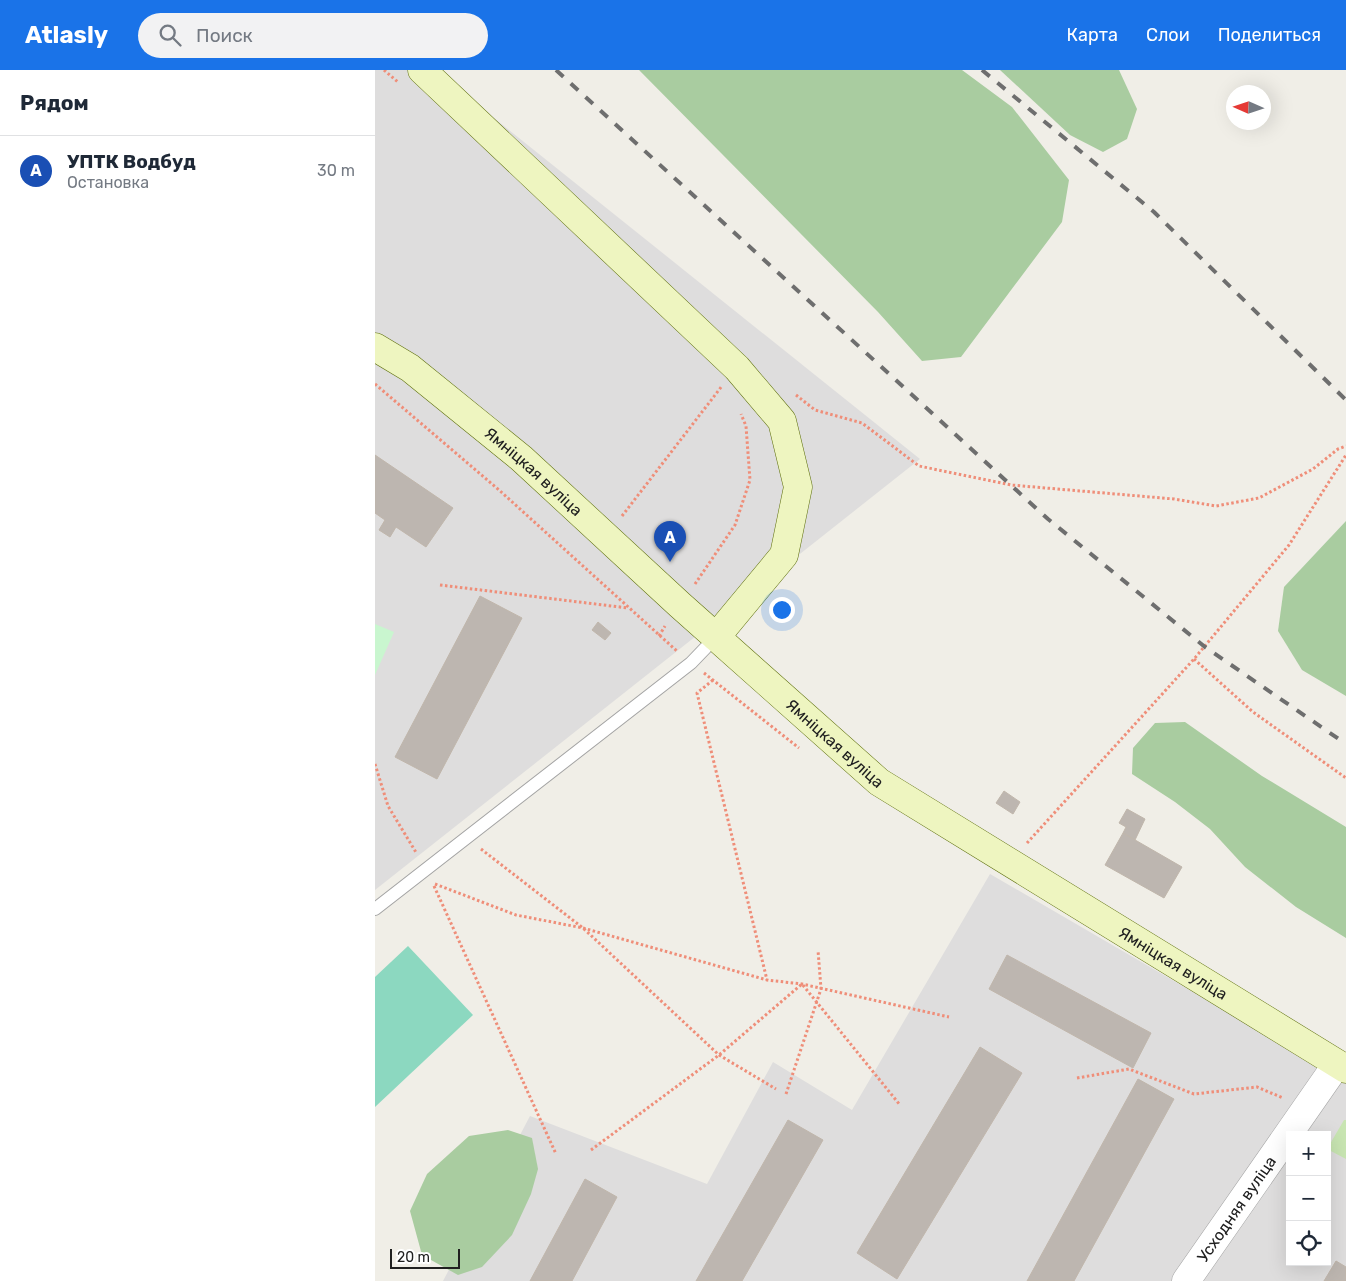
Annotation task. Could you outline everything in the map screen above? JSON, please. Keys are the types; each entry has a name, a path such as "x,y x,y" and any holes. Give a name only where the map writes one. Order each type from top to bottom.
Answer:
{"main road":[{"path":"414,80 745,378 782,421 798,487 784,555 716,637"},
{"name":"Ямніцкая вуліца","path":"375,347 410,368 521,458 680,605 879,782 1342,1067"}],"street":[{"name":"Усходняя вуліца","path":"1186,1281 1342,1067"}],"lane":[{"path":"375,909 691,663 716,637"}],"path":[{"path":"384,70 414,80"},
{"path":"606,536 726,381 745,378"},
{"path":"375,388 382,389"},
{"path":"794,394 815,410 862,423 919,466 1011,485 1174,499 1216,506 1259,498 1313,469 1338,449 1346,446"},
{"path":"659,636 735,526 750,480 746,426 738,408"},
{"path":"1010,862 1195,659 1289,546 1346,455"},
{"path":"440,585 628,608"},
{"path":"1195,659 1253,712 1346,778"},
{"path":"713,680 697,693 767,980"},
{"path":"375,764 388,806 426,870"},
{"path":"467,838 583,928 719,1055 776,1089"},
{"path":"556,1154 432,883 516,915 583,928 767,980 802,984 949,1018"},
{"path":"786,1094 821,989 818,950"},
{"path":"591,1150 719,1055 802,984"},
{"path":"802,984 900,1105"},
{"path":"1077,1078 1129,1070 1194,1094 1257,1087 1292,1102"}],"shaded area":[{"path":"375,70 434,70 920,459 375,890"},
{"path":"990,874 1346,1081 1346,1281 443,1281 530,1116 707,1184 773,1062 852,1110"}],"green space":[{"path":"639,70 962,70 1012,107 1069,180 1062,222 961,357 922,361 878,312"},
{"path":"1000,70 1119,70 1137,109 1127,139 1103,152 1070,135"},
{"path":"1346,521 1346,696 1302,670 1278,631 1284,587"},
{"path":"375,624 394,632 375,675"},
{"path":"1185,722 1262,776 1346,827 1346,938 1296,907 1245,867 1210,829 1175,802 1132,774 1133,748 1155,723"},
{"path":"408,946 473,1015 375,1107 375,977"},
{"path":"1344,1120 1346,1120 1346,1159 1331,1151 1331,1142"},
{"path":"508,1130 532,1138 538,1169 531,1194 512,1235 482,1267 458,1275 422,1255 410,1211 427,1174 469,1136"}],"building":[{"path":"375,455 453,508 426,547 396,527 390,537 379,530 385,520 375,513"},
{"path":"480,596 522,618 437,779 395,757"},
{"path":"598,622 611,633 605,640 592,630"},
{"path":"1004,791 1020,802 1013,814 996,803"},
{"path":"1127,809 1145,819 1135,840 1123,833 1126,827 1119,823"},
{"path":"1123,833 1182,867 1164,898 1105,865"},
{"path":"1007,955 1151,1033 1133,1068 989,989"},
{"path":"980,1047 1022,1073 897,1279 857,1253"},
{"path":"1138,1079 1174,1099 1074,1281 1027,1281"},
{"path":"788,1120 823,1140 742,1281 696,1281"},
{"path":"585,1179 617,1197 572,1281 530,1281"},
{"path":"1336,1261 1346,1267 1346,1281 1324,1281"}],"railway":[{"path":"556,70 1048,519 1205,647 1346,744"},
{"path":"982,70 1154,212 1346,400"}],"place":[{"name":"УПТК Водбуд","path":"670,562"}]}
